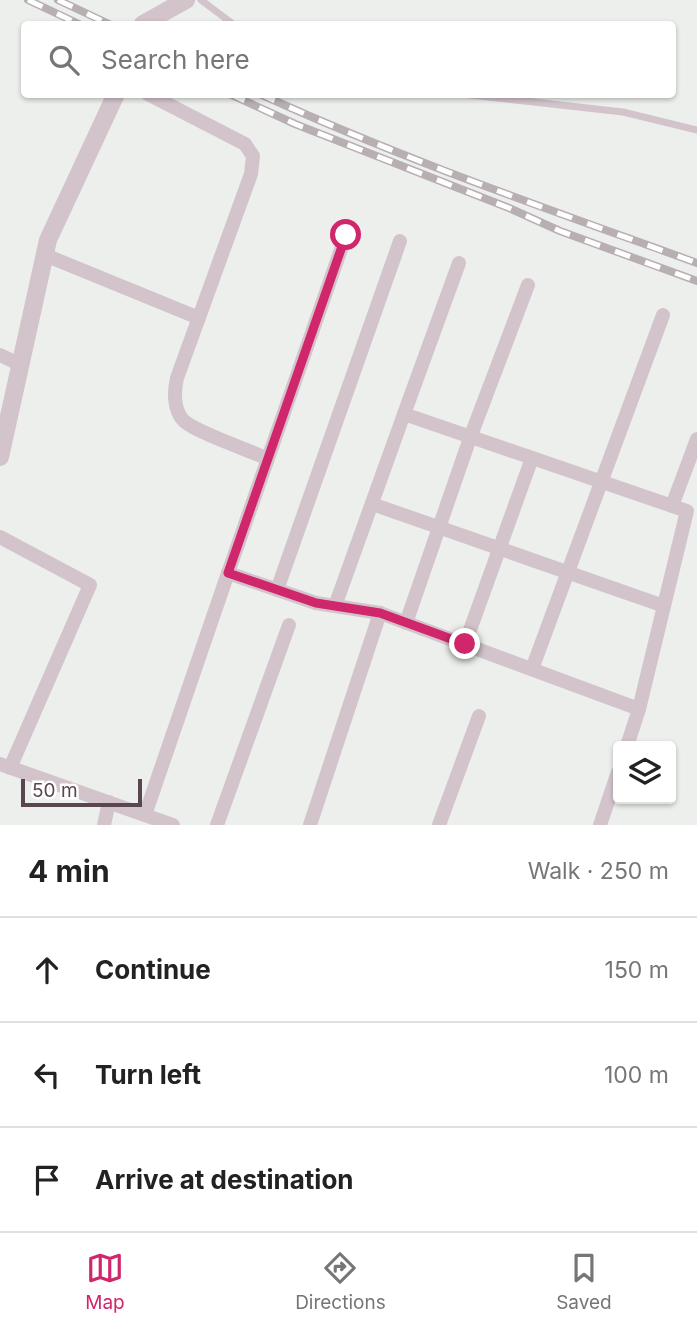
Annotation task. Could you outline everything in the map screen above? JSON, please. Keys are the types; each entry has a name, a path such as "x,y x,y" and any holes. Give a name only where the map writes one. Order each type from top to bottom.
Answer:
{"street":[{"path":"148,21 186,0"},
{"path":"0,457 48,240 114,98"},
{"path":"156,98 245,144 253,156 251,174 175,387 179,414 193,427 266,458"},
{"path":"145,815 266,458 346,235"},
{"path":"277,590 400,241"},
{"path":"45,256 199,318"},
{"path":"335,606 459,263"},
{"path":"406,623 470,438 528,285"},
{"path":"532,669 663,315"},
{"path":"0,355 21,365"},
{"path":"404,414 687,511 639,709 629,741"},
{"path":"672,506 697,439"},
{"path":"465,644 532,458"},
{"path":"372,504 664,606"},
{"path":"0,537 90,585 5,766 173,825"},
{"path":"228,573 316,603 380,613 639,709"},
{"path":"310,825 380,613"},
{"path":"218,825 289,625"},
{"path":"439,825 479,716"},
{"path":"600,825 613,787"},
{"path":"104,825 109,802"}],"lane":[{"path":"201,0 229,21"},
{"path":"499,98 623,112 697,130"}],"railway":[{"path":"28,0 73,21"},
{"path":"58,0 103,21"},
{"path":"239,98 295,124 509,208 560,231 697,281"},
{"path":"269,98 422,162 697,263"}],"route":[{"path":"346,235 228,573 316,603 380,613 465,644"}]}
